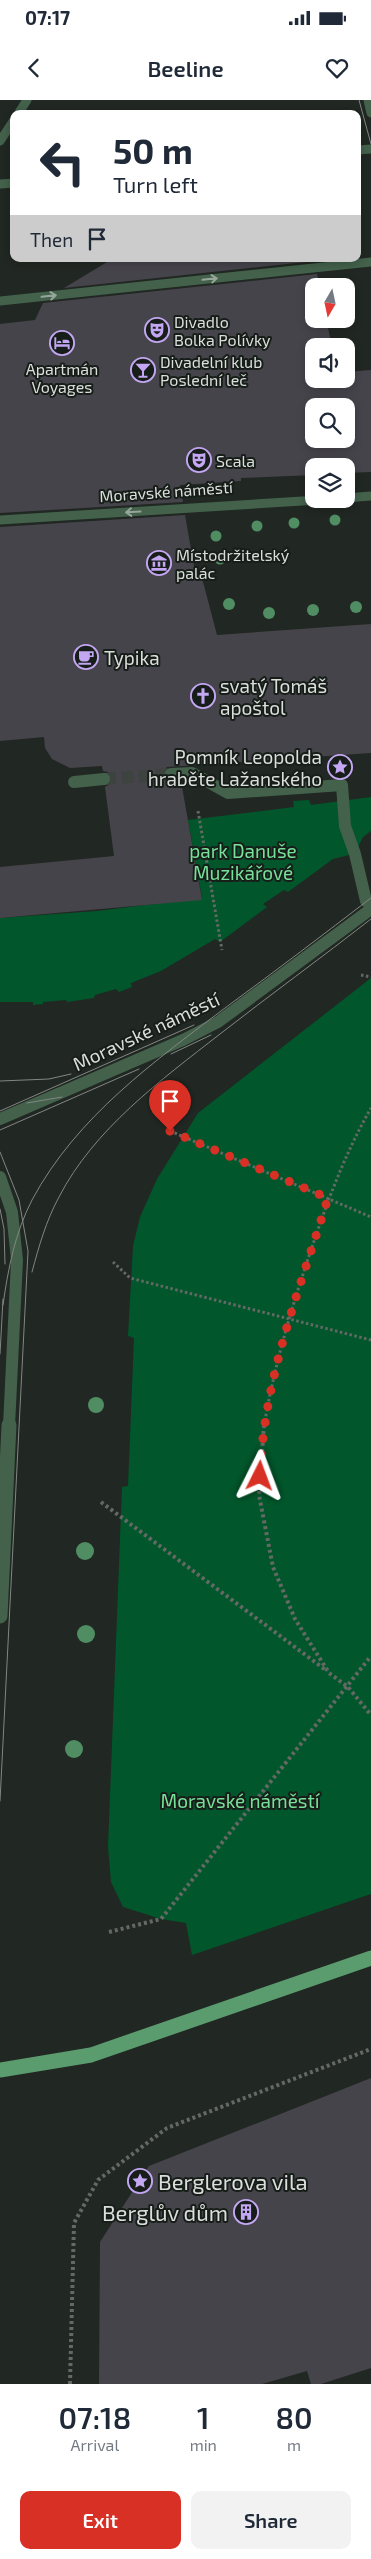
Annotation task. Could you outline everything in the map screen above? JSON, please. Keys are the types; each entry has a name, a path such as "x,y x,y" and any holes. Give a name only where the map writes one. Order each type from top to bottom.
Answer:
{"main road":[{"path":"0,2070 91,2055 371,1958"}],"street":[{"path":"368,100 371,112"},
{"path":"0,141 10,126"},
{"path":"0,301 371,262"},
{"path":"355,497 371,496"},
{"name":"Moravské náměstí","path":"0,520 305,501"},
{"path":"170,774 192,773 228,793 342,785 345,826 355,854 366,901 371,905"},
{"path":"74,782 104,780"},
{"name":"Moravské náměstí","path":"0,1119 183,1040 218,1022 371,909"},
{"path":"0,1177 12,1212 17,1260 0,1616"}],"path":[{"path":"192,773 222,950"},
{"path":"361,975 371,977"},
{"path":"329,1673 296,1619 273,1567 259,1495 263,1429 288,1318 328,1198 356,1134 371,1108"},
{"path":"170,1131 371,1217"},
{"path":"113,1262 130,1278 371,1340"},
{"path":"101,1502 348,1687 371,1715"},
{"path":"109,1932 161,1919 371,1656"},
{"path":"70,2384 74,2223 98,2180 167,2128 371,2049"}],"green space":[{"name":"park Danuše Muzikářové","path":"371,797 371,831 363,837 357,849 349,855 333,859 288,892 284,890 263,904 267,907 220,942 215,939 161,971 131,983 132,987 119,992 116,989 95,995 94,998 67,1002 66,1000 43,1002 43,1004 33,1005 33,1002 0,1002 0,918 97,911 202,898 188,820 294,807 293,801 309,800 311,805"},
{"name":"Moravské náměstí","path":"371,978 371,1894 192,1955 186,1923 161,1919 123,1907 111,1882 108,1847 122,1487 128,1486 134,1338 128,1336 133,1246 140,1217 157,1179 198,1113"}],"building":[{"path":"107,262 306,262 64,288"},
{"path":"317,274 318,278 305,278 305,328 328,328 330,338 305,338 305,388 355,388 355,371 371,370 371,472 355,473 355,458 305,458 305,475 241,478 241,481 180,485 183,502 0,513 0,324 35,320 43,303"},
{"path":"185,515 196,578 202,578 217,635 371,624 371,753 167,767 164,771 165,779 171,782 181,781 202,900 0,918 0,867 114,856 105,787 111,783 112,778 108,772 103,771 102,766 70,768 52,759 45,748 44,737 0,741 0,527"},
{"name":"Berglův dům","path":"371,2078 371,2368 321,2384 311,2384 307,2371 262,2384 99,2384 100,2242 149,2166"}],"tunnel":[{"path":"104,779 171,774"}],"tram line":[{"path":"359,100 371,144"},
{"path":"23,1221 32,1200 50,1170 71,1142 120,1092 173,1047 371,898"},
{"path":"32,1272 40,1243 59,1197 91,1149 130,1107 239,1019 371,919"},
{"path":"0,1111 194,1025"},
{"path":"171,1054 211,1035"},
{"path":"0,1130 139,1069"},
{"path":"0,1081 49,1079 71,1074"},
{"path":"27,1103 62,1097"},
{"path":"0,1152 19,1200 23,1221"},
{"path":"0,1209 4,1229 5,1264"},
{"path":"0,1801 28,1251 23,1221"},
{"path":"3,1305 13,1251 23,1221"},
{"path":"0,1354 3,1299"}],"place":[{"name":"Divadlo Bolka Polívky","path":"157,330"},
{"name":"Apartmán Voyages","path":"62,343"},
{"name":"Divadelní klub Poslední leč","path":"143,370"},
{"name":"Scala","path":"199,460"},
{"name":"Místodržitelský palác","path":"159,563"},
{"name":"Typika","path":"86,657"},
{"name":"svatý Tomáš apoštol","path":"203,696"},
{"name":"Pomník Leopolda hraběte Lažanského","path":"340,767"},
{"name":"Berglerova vila","path":"140,2181"},
{"name":"Berglův dům","path":"246,2212"}],"route":[{"path":"170,1131 328,1198 288,1318 270,1392 262,1438 260,1476"}]}
